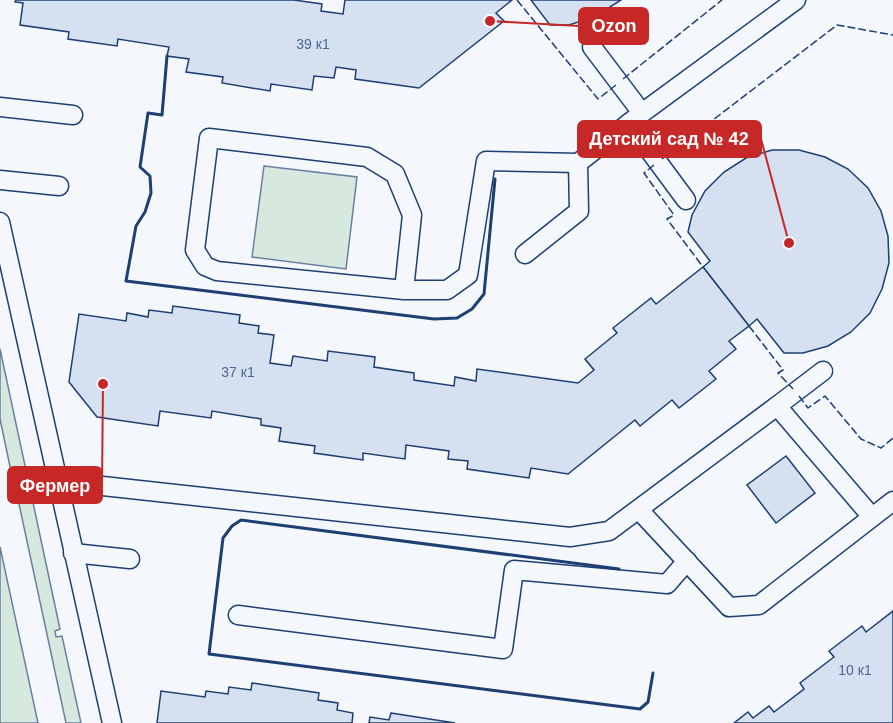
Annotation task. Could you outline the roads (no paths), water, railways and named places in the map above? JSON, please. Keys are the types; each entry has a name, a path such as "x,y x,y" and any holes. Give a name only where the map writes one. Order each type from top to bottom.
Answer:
{"lane":[{"path":"404,290 412,215 395,174 367,157 209,138 195,250 204,266 217,271 404,290 447,290 468,275 486,161 578,163 796,0"},
{"path":"592,47 686,200"},
{"path":"0,107 73,116"},
{"path":"525,255 579,210 578,163"},
{"path":"0,180 58,186"},
{"path":"0,222 111,723"},
{"path":"57,481 570,537 609,531 823,371"},
{"path":"777,406 872,517"},
{"path":"639,510 729,607 759,605 893,501"},
{"path":"73,553 130,559"},
{"path":"238,615 503,650 514,570 667,584 687,561"}],"place":[{"name":"Ozon","path":"490,21"},
{"name":"Детский сад № 42","path":"789,243"},
{"name":"Фермер","path":"103,384"}]}
